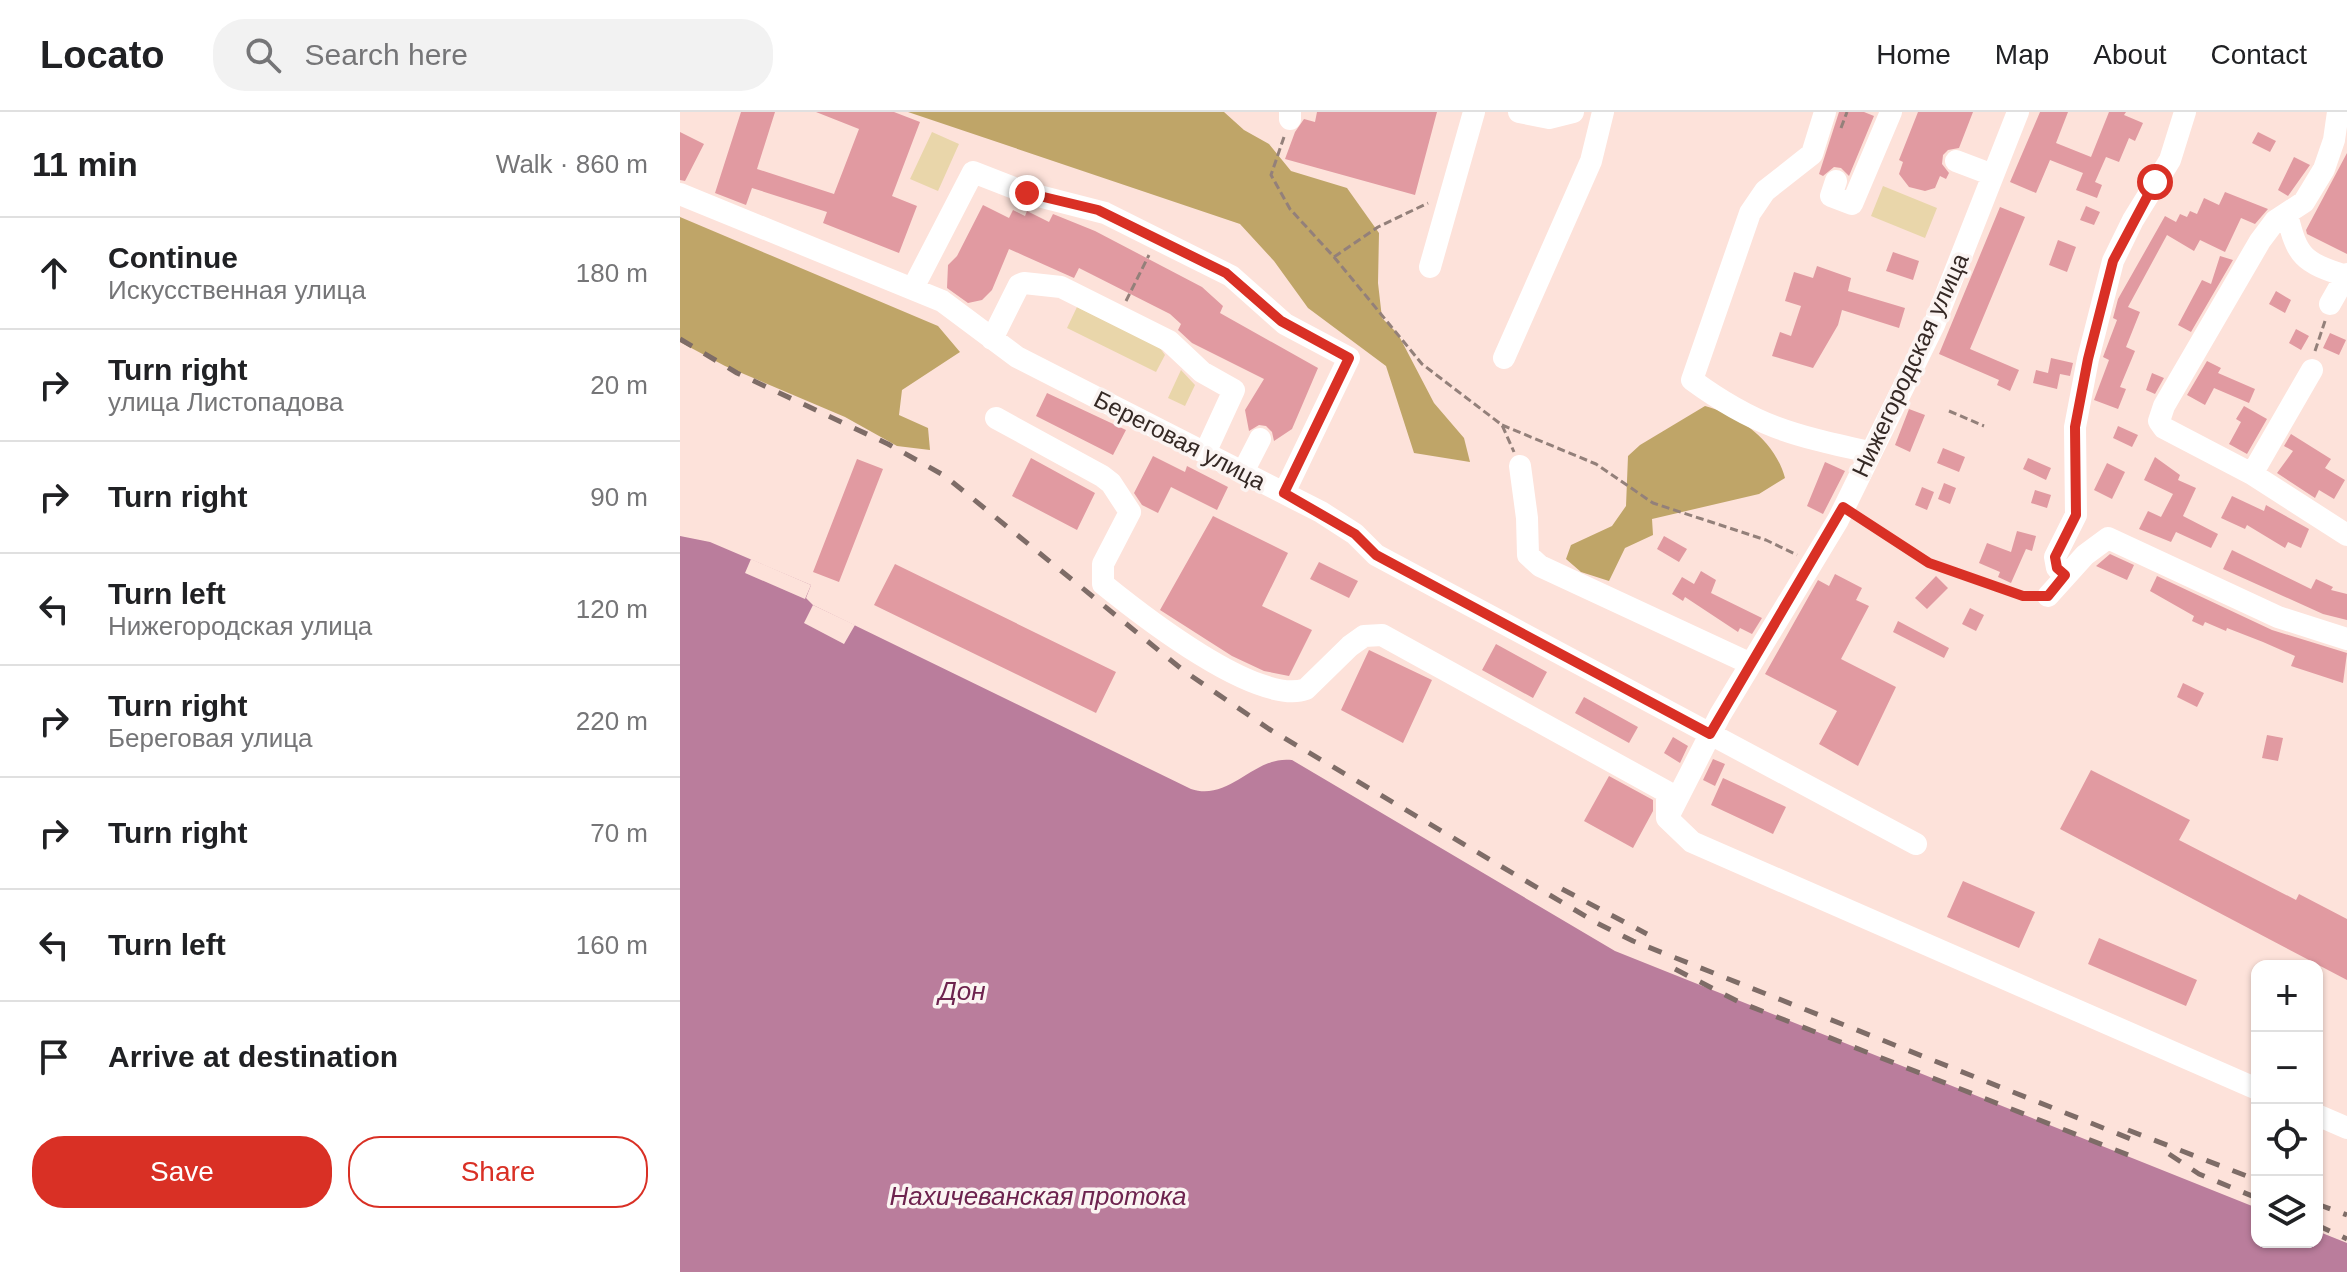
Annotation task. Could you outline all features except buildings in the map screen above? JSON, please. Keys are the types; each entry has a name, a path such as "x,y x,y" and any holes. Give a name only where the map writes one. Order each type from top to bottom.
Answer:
{"street":[{"path":"1430,267 1474,112"},
{"path":"1519,112 1549,118 1573,112"},
{"path":"1504,358 1591,161 1603,112"},
{"path":"1825,112 1812,154 1765,191 1750,213 1692,380 1732,409 1780,431 1869,452"},
{"path":"1836,181 1831,196 1852,204 1891,112"},
{"name":"Нижегородская улица","path":"1667,818 1710,734 1843,507 1934,325 2018,112"},
{"path":"2065,575 2057,568 2055,557 2076,515 2075,427 2088,359 2113,261 2133,220 2170,160 2185,112"},
{"path":"2338,112 2334,140 2324,169 2304,202 2275,221 2260,241 2164,406 2159,421 2164,428 2252,474 2347,535"},
{"path":"1956,161 1993,175"},
{"path":"913,288 973,172 1027,193 1098,210 1231,276 1281,321 1349,358 1284,493"},
{"name":"Береговая улица","path":"680,194 957,305 992,339 1017,357 1284,493 1355,534 1376,555 1916,844"},
{"path":"2287,214 2295,249 2322,268 2346,275 2330,304"},
{"path":"992,339 1021,283 1061,287 1174,344 1202,372 1234,390 1205,453"},
{"path":"2252,474 2312,370"},
{"path":"996,418 1111,483 1130,512 1103,564 1103,584 1150,623 1218,666 1295,693 1306,689 1364,636 1382,635 1667,792 1667,818 1692,842 2251,1086"},
{"path":"1243,472 1260,439"},
{"path":"1520,466 1528,555 1534,561 1751,664"},
{"path":"2048,596 2098,543 2108,538 2278,617 2347,639"},
{"path":"2323,1118 2347,1128"}],"path":[{"path":"1837,137 1847,112"},
{"path":"1290,115 1271,175 1290,209 1422,364 1502,425 1596,464 1653,503 1766,540 1812,562"},
{"path":"1334,257 1378,227 1451,191"},
{"path":"1119,316 1157,239"},
{"path":"2312,370 2314,350 2330,304"},
{"path":"1949,411 1984,426"},
{"path":"1502,425 1520,466"},
{"path":"1843,507 1929,563 2023,596 2048,596"}],"shaded area":[{"path":"908,112 1224,112 1244,130 1269,144 1291,171 1347,188 1379,233 1378,283 1382,318 1398,334 1434,403 1464,438 1470,462 1414,453 1386,366 1308,308 1274,261 1240,224"},
{"path":"932,132 959,144 938,191 910,179"},
{"path":"1883,186 1937,208 1925,238 1871,216"},
{"path":"680,217 938,326 960,352 902,390 899,415 928,428 930,450 897,446 845,417 725,366 680,342"},
{"path":"1077,307 1160,348 1165,355 1156,372 1067,328"},
{"path":"1181,370 1195,385 1185,406 1168,398"},
{"path":"1705,406 1731,416 1755,432 1773,453 1785,478 1759,494 1652,519 1653,535 1625,548 1609,581 1581,572 1566,559 1571,545 1612,526 1626,506 1628,456 1640,445"}],"water":[{"name":"Дон","path":"680,536 710,542 811,585 806,598 813,605 1191,789 1218,789 1266,764 1292,760 1615,951 2251,1206 2251,1248 2323,1248 2323,1233 2347,1243 2347,1272 680,1272"}],"pier":[{"path":"751,559 811,585 805,599 745,573"},
{"path":"813,605 855,625 844,644 804,623"}],"railway":[{"path":"680,339 737,373 888,444 945,476 1184,671 1269,729 1597,923 1633,941 2136,1141"},
{"path":"1562,889 1647,934"},
{"path":"1675,969 1739,1002 2131,1156"},
{"path":"2128,1130 2251,1178"},
{"path":"2169,1154 2199,1174 2251,1196"},
{"path":"2323,1206 2347,1215"},
{"path":"2323,1228 2347,1239"}],"route":[{"path":"1027,193 1098,210 1226,273 1281,321 1349,358 1284,493 1355,534 1376,555 1710,734 1843,507 1929,563 2023,596 2048,596 2065,575 2057,568 2055,557 2076,515 2075,427 2088,359 2120,242 2155,182"}],"water label":[{"name":"Нахичеванская протока","path":"1038,1196"}]}
